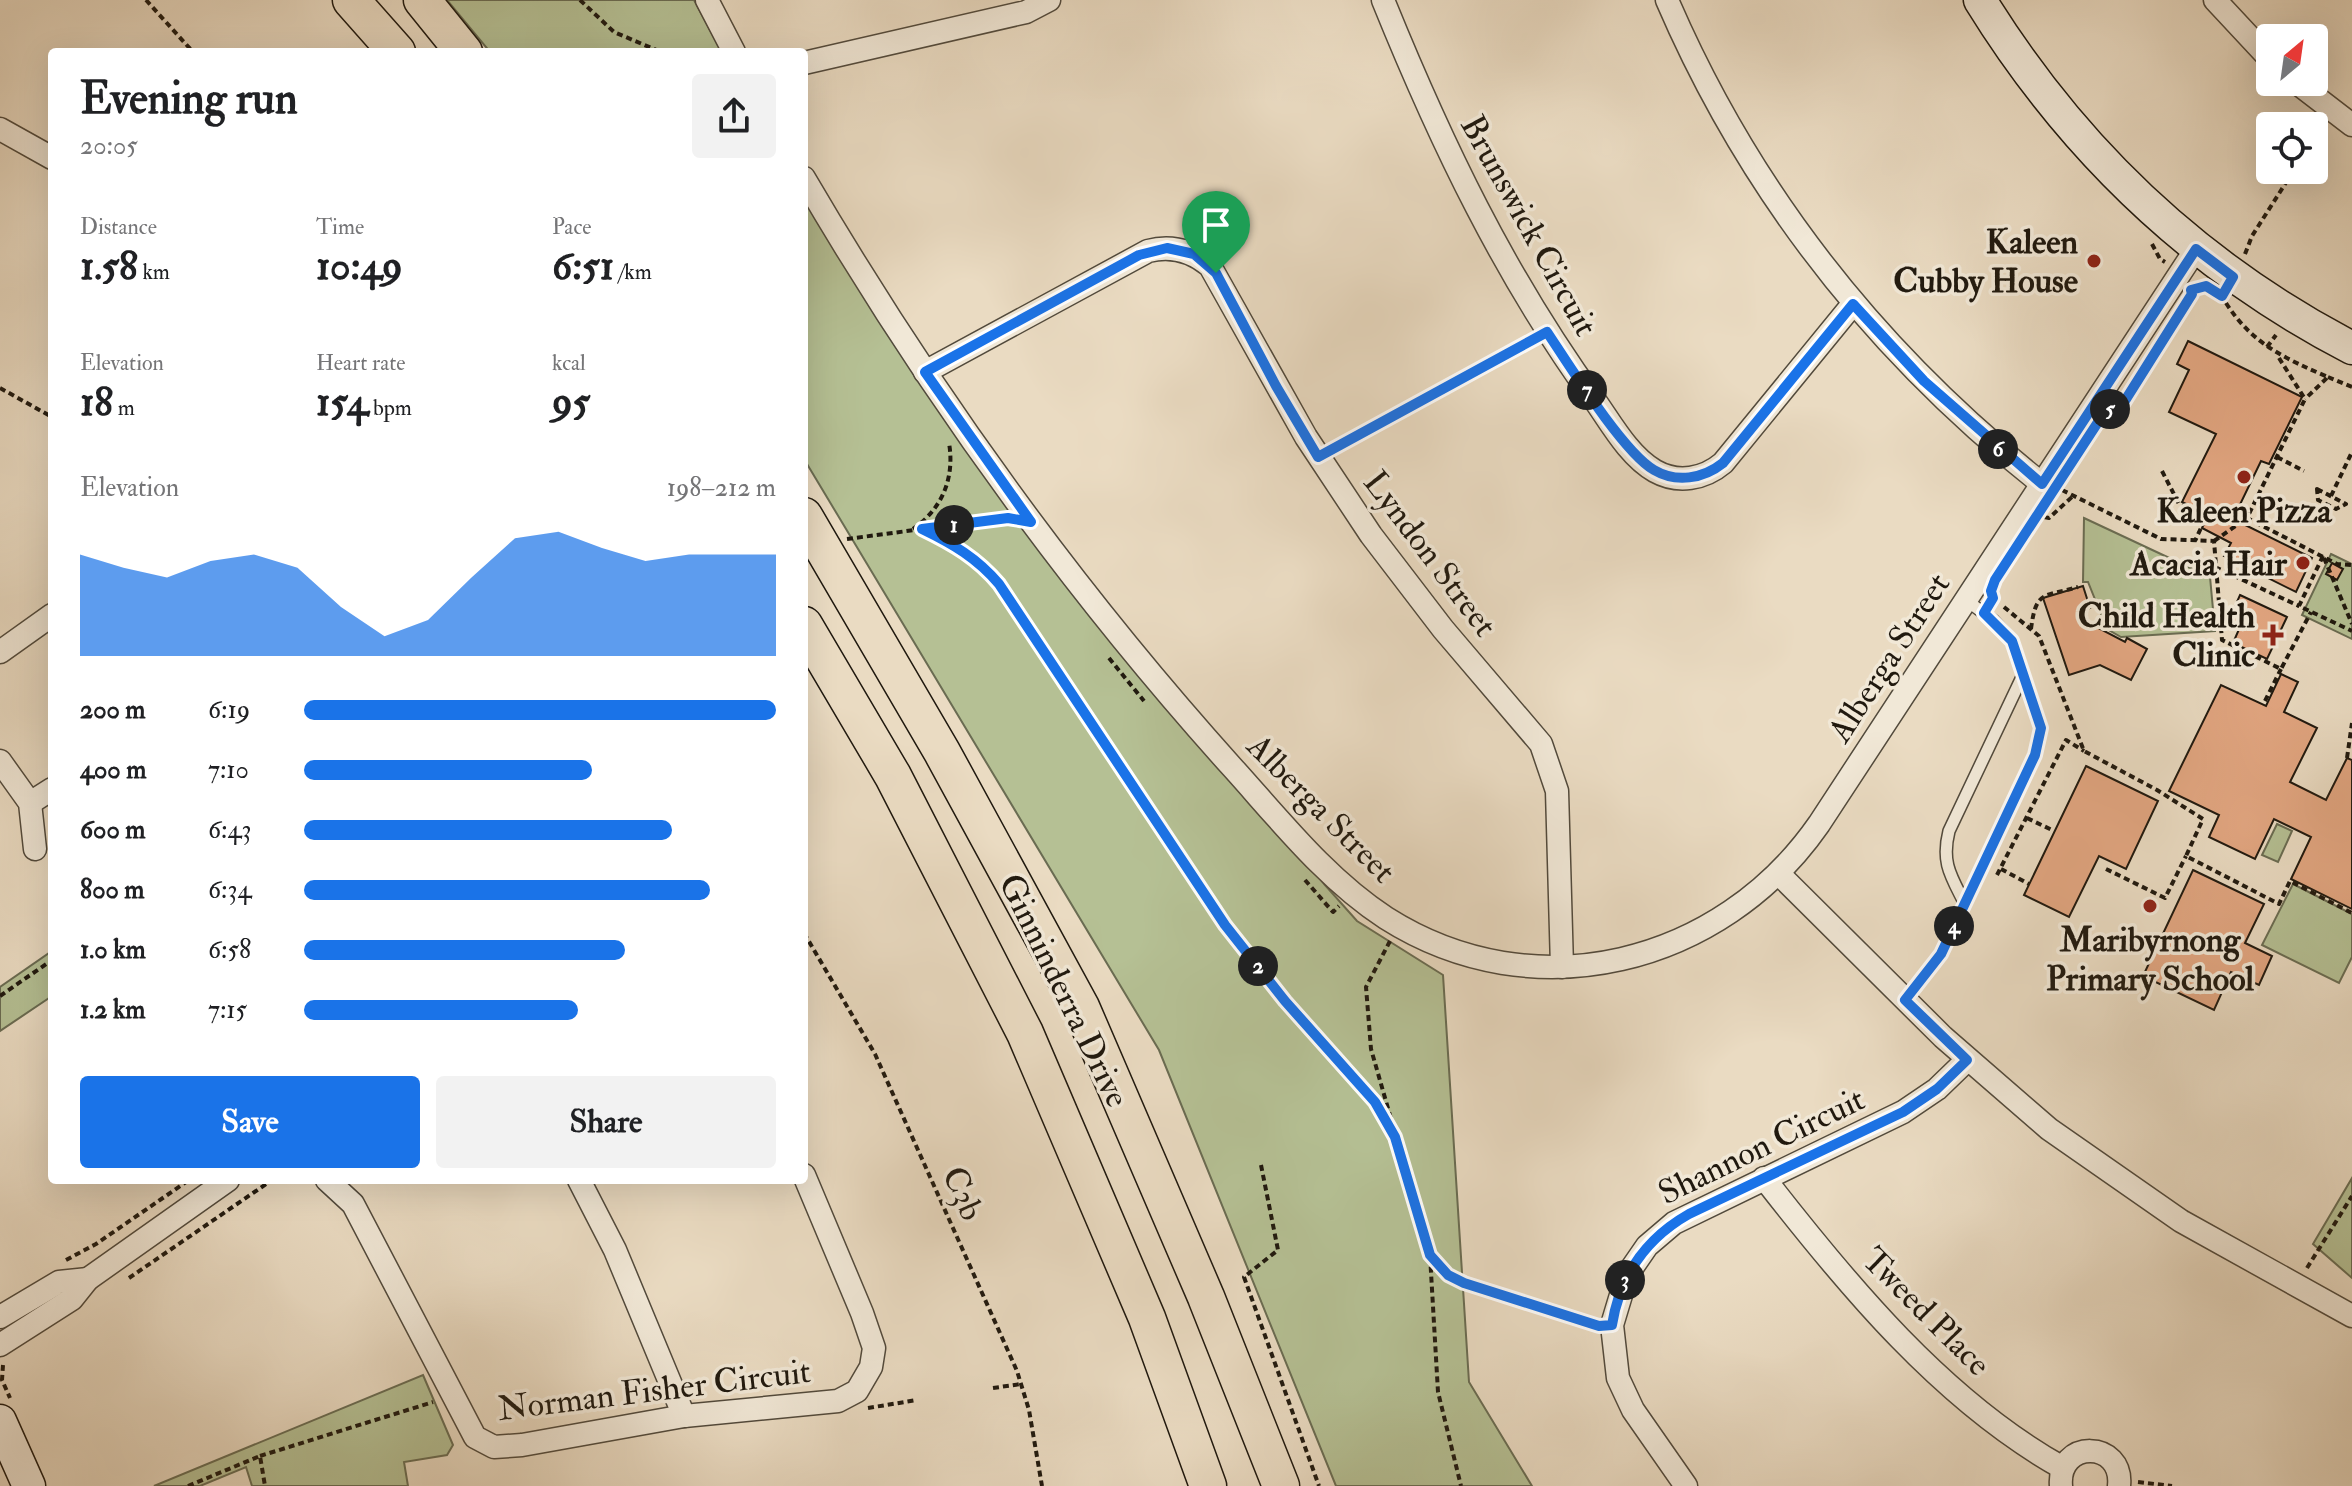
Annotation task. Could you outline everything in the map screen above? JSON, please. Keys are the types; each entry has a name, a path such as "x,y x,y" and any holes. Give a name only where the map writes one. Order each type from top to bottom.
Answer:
{"main road":[{"path":"351,0 393,48"},
{"path":"422,0 461,48"},
{"name":"Ginninderra Drive","path":"808,523 942,752 1081,1007 1206,1297 1281,1486"},
{"name":"Ginninderra Drive","path":"808,632 893,776 1025,1033 1147,1318 1208,1486"}],"street":[{"path":"707,0 732,48"},
{"path":"808,62 1026,12 1049,0"},
{"name":"Brunswick Circuit","path":"1383,0 1463,184 1514,280 1547,332 1638,457 1661,474 1690,478 1716,469 1730,456 1853,304"},
{"path":"1667,0 1700,72 1745,153 1796,231 1853,304 1924,381 2047,492"},
{"path":"1980,0 2023,66 2075,132 2133,194 2196,249 2241,263 2296,318 2352,348"},
{"path":"2215,0 2256,44"},
{"path":"2314,96 2352,125"},
{"path":"0,129 48,156"},
{"name":"Alberga Street","path":"808,184 925,372 1031,522 1144,666 1265,804 1347,888 1397,924 1435,943 1485,959 1562,967 1615,961 1692,936 1738,908 1779,874 1813,833 1975,606 2196,249"},
{"name":"Lyndon Street","path":"925,372 1148,251 1167,248 1186,251 1203,259 1216,273 1318,457 1406,583 1532,730 1548,759 1559,807 1562,967"},
{"path":"0,652 48,618"},
{"path":"0,761 30,803 35,849"},
{"path":"30,803 48,792"},
{"path":"1779,874 1967,1060 2049,1129 2136,1192 2227,1248 2352,1316"},
{"name":"Shannon Circuit","path":"1686,1486 1625,1395 1614,1361 1612,1325 1627,1275 1660,1233 1689,1214 1903,1112 1937,1089 1967,1060"},
{"name":"Tweed Place","path":"1764,1178 1834,1265 1910,1346 1992,1421 2062,1477 2080,1452 2098,1452 2113,1462 2119,1483"},
{"path":"0,1345 72,1299 88,1279 222,1184"},
{"name":"Norman Fisher Circuit","path":"331,1184 353,1204 475,1437 494,1447 522,1445 684,1416 838,1401 857,1391 871,1367 874,1348 808,1184"},
{"path":"581,1184 615,1250 684,1416"},
{"path":"0,1317 59,1282 88,1279"},
{"path":"0,1421 29,1486"}],"lane":[{"path":"1905,1000 1941,954 2035,755 2041,728 2012,641 1975,606"},
{"path":"1965,904 1948,872 1944,851 1949,831 2023,675"}],"path":[{"path":"146,0 189,48"},
{"path":"580,0 614,32 652,48"},
{"path":"2285,184 2252,236 2222,296 2235,317 2277,356 2305,399"},
{"path":"2142,235 2160,259 2167,263 2165,270"},
{"path":"1318,457 1547,332"},
{"path":"2267,347 2276,335"},
{"path":"2277,356 2352,387"},
{"path":"2038,515 2047,492 2161,539 2214,541 2247,518 2305,399 2328,377"},
{"path":"2112,407 2121,407 2137,380"},
{"path":"0,388 48,415"},
{"path":"911,530 931,514 945,491 951,465 948,439"},
{"path":"2331,496 2352,452"},
{"path":"2277,457 2304,471"},
{"path":"2162,471 2179,504 2206,517 2195,541"},
{"path":"2317,489 2331,496 2346,504 2336,509 2318,500 2317,489"},
{"path":"2318,519 2326,504"},
{"path":"845,539 1008,518 1031,522"},
{"path":"2247,518 2337,564 2352,565"},
{"path":"922,529 957,546 982,564 999,584 1225,925 1285,1001 1375,1102 1395,1137"},
{"path":"2214,541 2222,640 2281,669"},
{"path":"2299,606 2323,556"},
{"path":"2323,556 2352,624"},
{"path":"2215,567 2352,631"},
{"path":"2031,629 2034,603 2039,598 2078,587"},
{"path":"1975,606 1993,598 2039,636 2084,751"},
{"path":"2265,701 2311,612"},
{"path":"2347,758 2352,723"},
{"path":"1994,879 2066,740 2203,819 2165,898 2106,869"},
{"path":"2027,818 2054,831"},
{"path":"2186,856 2279,904 2290,881 2352,913"},
{"path":"2001,869 2029,884"},
{"path":"1397,924 1366,987 1371,1049 1430,1255 1438,1392 1461,1486"},
{"name":"C3b","path":"808,940 875,1054 1021,1384 1029,1410 1042,1486"},
{"path":"0,996 48,963"},
{"path":"1261,1165 1278,1250 1244,1277 1319,1486"},
{"path":"59,1264 96,1244 183,1184"},
{"path":"118,1286 266,1184"},
{"path":"2296,1285 2352,1196"},
{"path":"1430,1255 1448,1275 1464,1283 1599,1326 1612,1325"},
{"path":"993,1388 1021,1384"},
{"path":"856,1411 917,1400"},
{"path":"188,1486 260,1456 437,1401 441,1412"},
{"path":"260,1456 265,1486"},
{"path":"2119,1483 2172,1486"}],"green space":[{"path":"447,0 694,0 720,48 487,48"},
{"path":"808,201 876,314 1325,885 1357,921 1443,975 1469,1382 1532,1486 1336,1486 1159,1050 808,466"},
{"path":"2084,518 2210,577 2215,631 2121,637 2107,629 2088,582 2083,582"},
{"path":"2331,554 2352,564 2352,639 2302,615"},
{"path":"2277,824 2292,831 2278,862 2262,855"},
{"path":"2293,884 2352,914 2352,957 2339,983 2262,945"},
{"path":"48,954 48,999 0,1031 0,987"},
{"path":"2352,1178 2352,1278 2313,1244"},
{"path":"423,1375 453,1445 447,1455 404,1462 408,1486 252,1486 246,1467 200,1486 154,1486"}],"building":[{"path":"2188,341 2302,397 2269,464 2261,461 2233,519 2312,558 2296,592 2224,556 2231,543 2202,528 2208,515 2182,502 2216,434 2169,412 2189,370 2177,364"},
{"path":"2332,563 2343,569 2337,580 2326,574"},
{"path":"2083,586 2090,608 2081,610 2085,621 2125,642 2127,638 2147,649 2131,680 2100,665 2069,675 2043,598"},
{"path":"2240,595 2287,617 2267,659 2233,643 2240,627 2228,622"},
{"path":"2281,674 2298,682 2284,712 2317,728 2290,782 2326,800 2347,758 2352,760 2352,909 2291,879 2311,837 2274,819 2255,859 2209,837 2219,815 2169,791 2221,685 2266,706"},
{"path":"2086,766 2158,801 2126,869 2099,856 2069,917 2024,895"},
{"path":"2193,870 2264,904 2245,943 2272,956 2259,985 2231,972 2214,1010 2143,976"}],"place":[{"name":"Kaleen Cubby House","path":"2094,261"},
{"name":"Kaleen Pizza","path":"2244,477"},
{"name":"Acacia Hair","path":"2303,563"},
{"name":"Child Health Clinic","path":"2273,635"},
{"name":"Maribyrnong Primary School","path":"2150,906"}],"route":[{"path":"1167,248 1186,251 1203,259 1216,273 1247,334 1318,457 1547,332 1645,464 1670,477 1699,476 1716,469 1730,456 1853,304 1924,381 2001,452 2042,484 2196,249 2233,277 2222,296 2206,286 2191,290 2192,294 2121,407 2112,407 2102,416 1995,580 1991,591 1993,598 1984,613 2012,641 2041,728 2035,755 1941,954 1905,1000 1967,1060 1937,1089 1903,1112 1689,1214 1660,1233 1627,1275 1612,1325 1599,1326 1464,1283 1448,1275 1430,1255 1395,1137 1375,1102 1285,1001 1225,925 999,584 982,564 957,546 922,529 1008,518 1031,522 925,372 1148,251 1167,248"}]}
